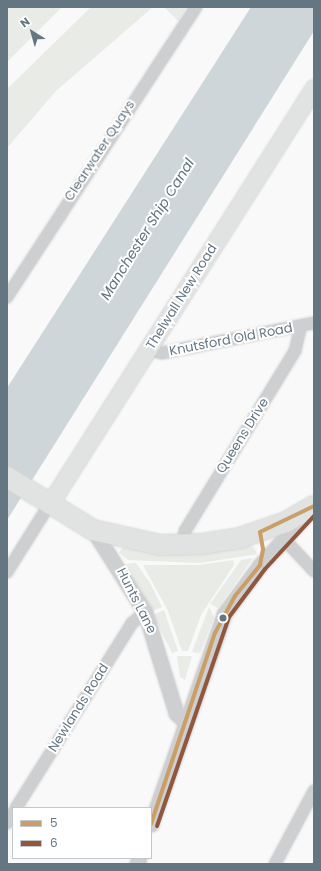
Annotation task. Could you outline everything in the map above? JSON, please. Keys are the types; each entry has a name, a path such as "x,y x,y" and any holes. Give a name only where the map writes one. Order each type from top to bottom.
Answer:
{"highway":[{"path":"7,478 49,505 93,530 145,543 182,545 219,542 260,532 314,506"}],"main road":[{"name":"Thelwall New Road","path":"49,505 314,88"}],"street":[{"name":"Clearwater Quays","path":"7,297 196,7"},
{"name":"Knutsford Old Road","path":"148,350 162,353 314,323"},
{"name":"Queens Drive","path":"182,545 185,531 295,351 300,326"},
{"path":"7,572 49,505"},
{"path":"152,821 184,721 224,614 260,565 283,538 314,506"},
{"name":"Hunts Lane","path":"93,530 145,612 176,713 184,721"},
{"path":"260,532 263,549 260,565"},
{"path":"283,538 314,571"},
{"name":"Newlands Road","path":"17,807 132,623 145,612"},
{"path":"275,864 314,791"}],"shaded area":[{"path":"7,7 62,7 7,62"},
{"path":"91,7 153,7 56,91 7,148 7,89"},
{"path":"164,7 187,7 178,21"},
{"path":"247,545 254,547 257,554 200,563 128,560 119,553 122,548 205,554"},
{"path":"253,558 218,608 210,604 241,560"},
{"path":"233,560 234,565 201,615 188,651 182,651 168,611 143,565 200,565"},
{"path":"136,563 150,583 162,607 152,611 125,564"},
{"path":"209,607 214,617 200,653 192,652"},
{"path":"164,610 178,651 172,653 153,615"},
{"path":"177,656 192,656 185,680 180,677"}],"water":[{"name":"Manchester Ship Canal","path":"251,7 314,7 314,31 7,520 7,388"}],"transit line":[{"name":"5","path":"152,821 215,633 235,596 260,565 263,549 260,532 314,506"},
{"name":"6","path":"157,826 229,617 265,569 314,516"}]}
